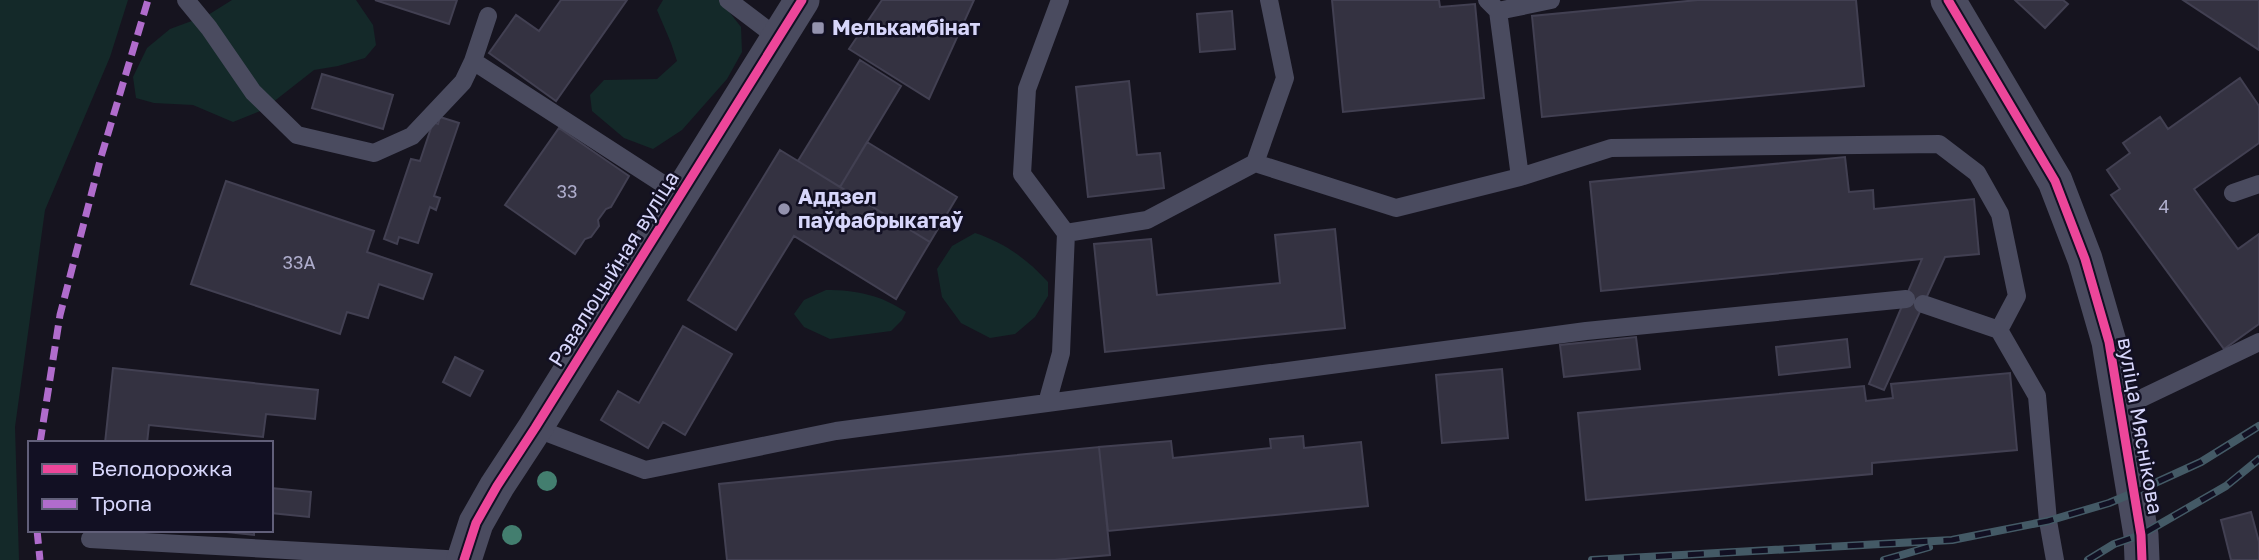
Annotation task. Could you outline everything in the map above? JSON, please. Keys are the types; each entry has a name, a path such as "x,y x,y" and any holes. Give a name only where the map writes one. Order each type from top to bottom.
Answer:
{"street":[{"name":"Рэвалюцыйная вуліца","path":"464,560 476,523 496,486 536,428 802,0"},
{"name":"вуліца Мяснікова","path":"1948,0 2055,181 2089,271 2109,342 2141,535 2142,560"}],"lane":[{"path":"187,0 253,92 297,135 374,153 412,136 463,82 488,16"},
{"path":"728,0 778,38"},
{"path":"1047,403 1061,353 1066,233 1023,174 1027,89 1060,0"},
{"path":"1066,233 1147,220 1255,163 1284,78 1269,0"},
{"path":"1520,177 1493,6 1551,0"},
{"path":"473,61 680,195"},
{"path":"1255,163 1396,208 1520,177 1611,148 1939,144 1977,173 2000,214 2017,296 1999,330"},
{"path":"2232,193 2259,184"},
{"path":"536,428 645,470 836,431 1586,331 1906,299"},
{"path":"1923,304 1999,330 2037,396 2048,521 2055,560"},
{"path":"2119,409 2259,342"},
{"path":"90,539 464,560"}],"green space":[{"path":"0,0 128,0 110,57 45,210 15,427 19,560 0,560"},
{"path":"232,0 356,0 373,25 376,45 365,58 314,70 263,110 233,122 193,105 154,103 136,98 133,77 147,48 170,29 208,15"},
{"path":"663,0 720,0 741,27 742,52 727,79 682,130 653,149 624,138 592,111 590,95 604,80 657,79 677,61 657,10"},
{"path":"975,233 1015,253 1048,282 1048,296 1035,317 1015,334 990,338 961,323 942,297 937,269 952,246"},
{"path":"826,290 868,295 887,301 906,312 891,331 830,339 804,327 794,314 804,300"}],"building":[{"path":"375,0 457,0 449,24"},
{"path":"561,0 627,0 556,101 489,53 516,15 539,31"},
{"path":"882,0 974,0 929,99 849,49"},
{"path":"1332,0 1439,0 1440,7 1475,4 1484,98 1343,112"},
{"path":"1698,0 1856,0 1864,86 1542,117 1532,16"},
{"path":"2015,0 2063,0 2068,4 2045,28"},
{"path":"2183,0 2259,0 2259,50"},
{"path":"1232,11 1235,49 1200,52 1197,14"},
{"path":"860,60 901,86 840,187 798,161"},
{"path":"322,74 393,95 383,129 312,108"},
{"path":"2240,78 2259,106 2259,143 2194,189 2238,249 2259,234 2259,324 2224,349 2111,195 2120,189 2107,170 2130,153 2123,143 2160,117 2168,129"},
{"path":"1129,81 1137,155 1160,153 1164,188 1088,197 1076,87"},
{"path":"440,117 459,123 434,196 440,198 436,210 430,207 418,243 399,237 397,244 384,239 411,159 420,161 433,122 438,124"},
{"path":"559,128 629,176 611,207 606,209 598,220 599,226 591,237 585,239 575,254 505,205"},
{"path":"867,142 957,197 930,242 840,187"},
{"path":"780,150 930,242 896,299 794,236 736,330 688,300"},
{"path":"1845,157 1849,192 1873,190 1874,209 1974,199 1979,254 1945,257 1884,390 1869,384 1922,259 1601,291 1590,182"},
{"path":"226,181 374,231 367,252 432,274 423,299 379,284 368,318 347,312 340,334 191,284"},
{"path":"1335,229 1345,328 1105,352 1094,244 1151,239 1157,295 1280,283 1275,235"},
{"path":"683,326 732,354 685,435 663,422 648,448 601,420 618,391 639,403"},
{"path":"1636,337 1640,369 1564,377 1560,345"},
{"path":"1847,339 1850,367 1779,375 1776,347"},
{"path":"455,357 483,371 470,396 443,382"},
{"path":"113,368 318,390 315,419 266,414 263,437 149,425 147,441 105,441"},
{"path":"1502,369 1508,438 1442,443 1436,375"},
{"path":"2010,373 2017,450 1872,463 1872,474 1586,500 1578,413 1864,386 1866,401 1893,398 1891,384"},
{"path":"1303,436 1304,448 1361,442 1368,506 1108,531 1099,447 1171,441 1173,458 1271,448 1270,439"},
{"path":"1099,447 1110,555 1054,560 727,560 719,484"},
{"path":"273,488 311,492 309,517 273,513"},
{"path":"2251,512 2259,542 2259,560 2231,560 2221,520"},
{"path":"226,532 254,532 254,535"}],"railway":[{"path":"1592,560 1952,540 2048,521 2133,493 2201,462 2259,426"},
{"path":"2088,560 2114,544 2141,535 2226,486 2259,459"},
{"path":"1884,560 1929,547"}],"marked path":[{"path":"40,441 60,315 101,157 148,0"},
{"path":"37,532 40,560"}],"cycle path":[{"path":"464,560 476,523 497,486 802,0"},
{"path":"1948,0 2055,181 2085,259 2109,342 2141,535 2142,560"}],"place":[{"name":"Мелькамбінат","path":"818,28"},
{"name":"Аддзел паўфабрыкатаў","path":"784,209"}]}
